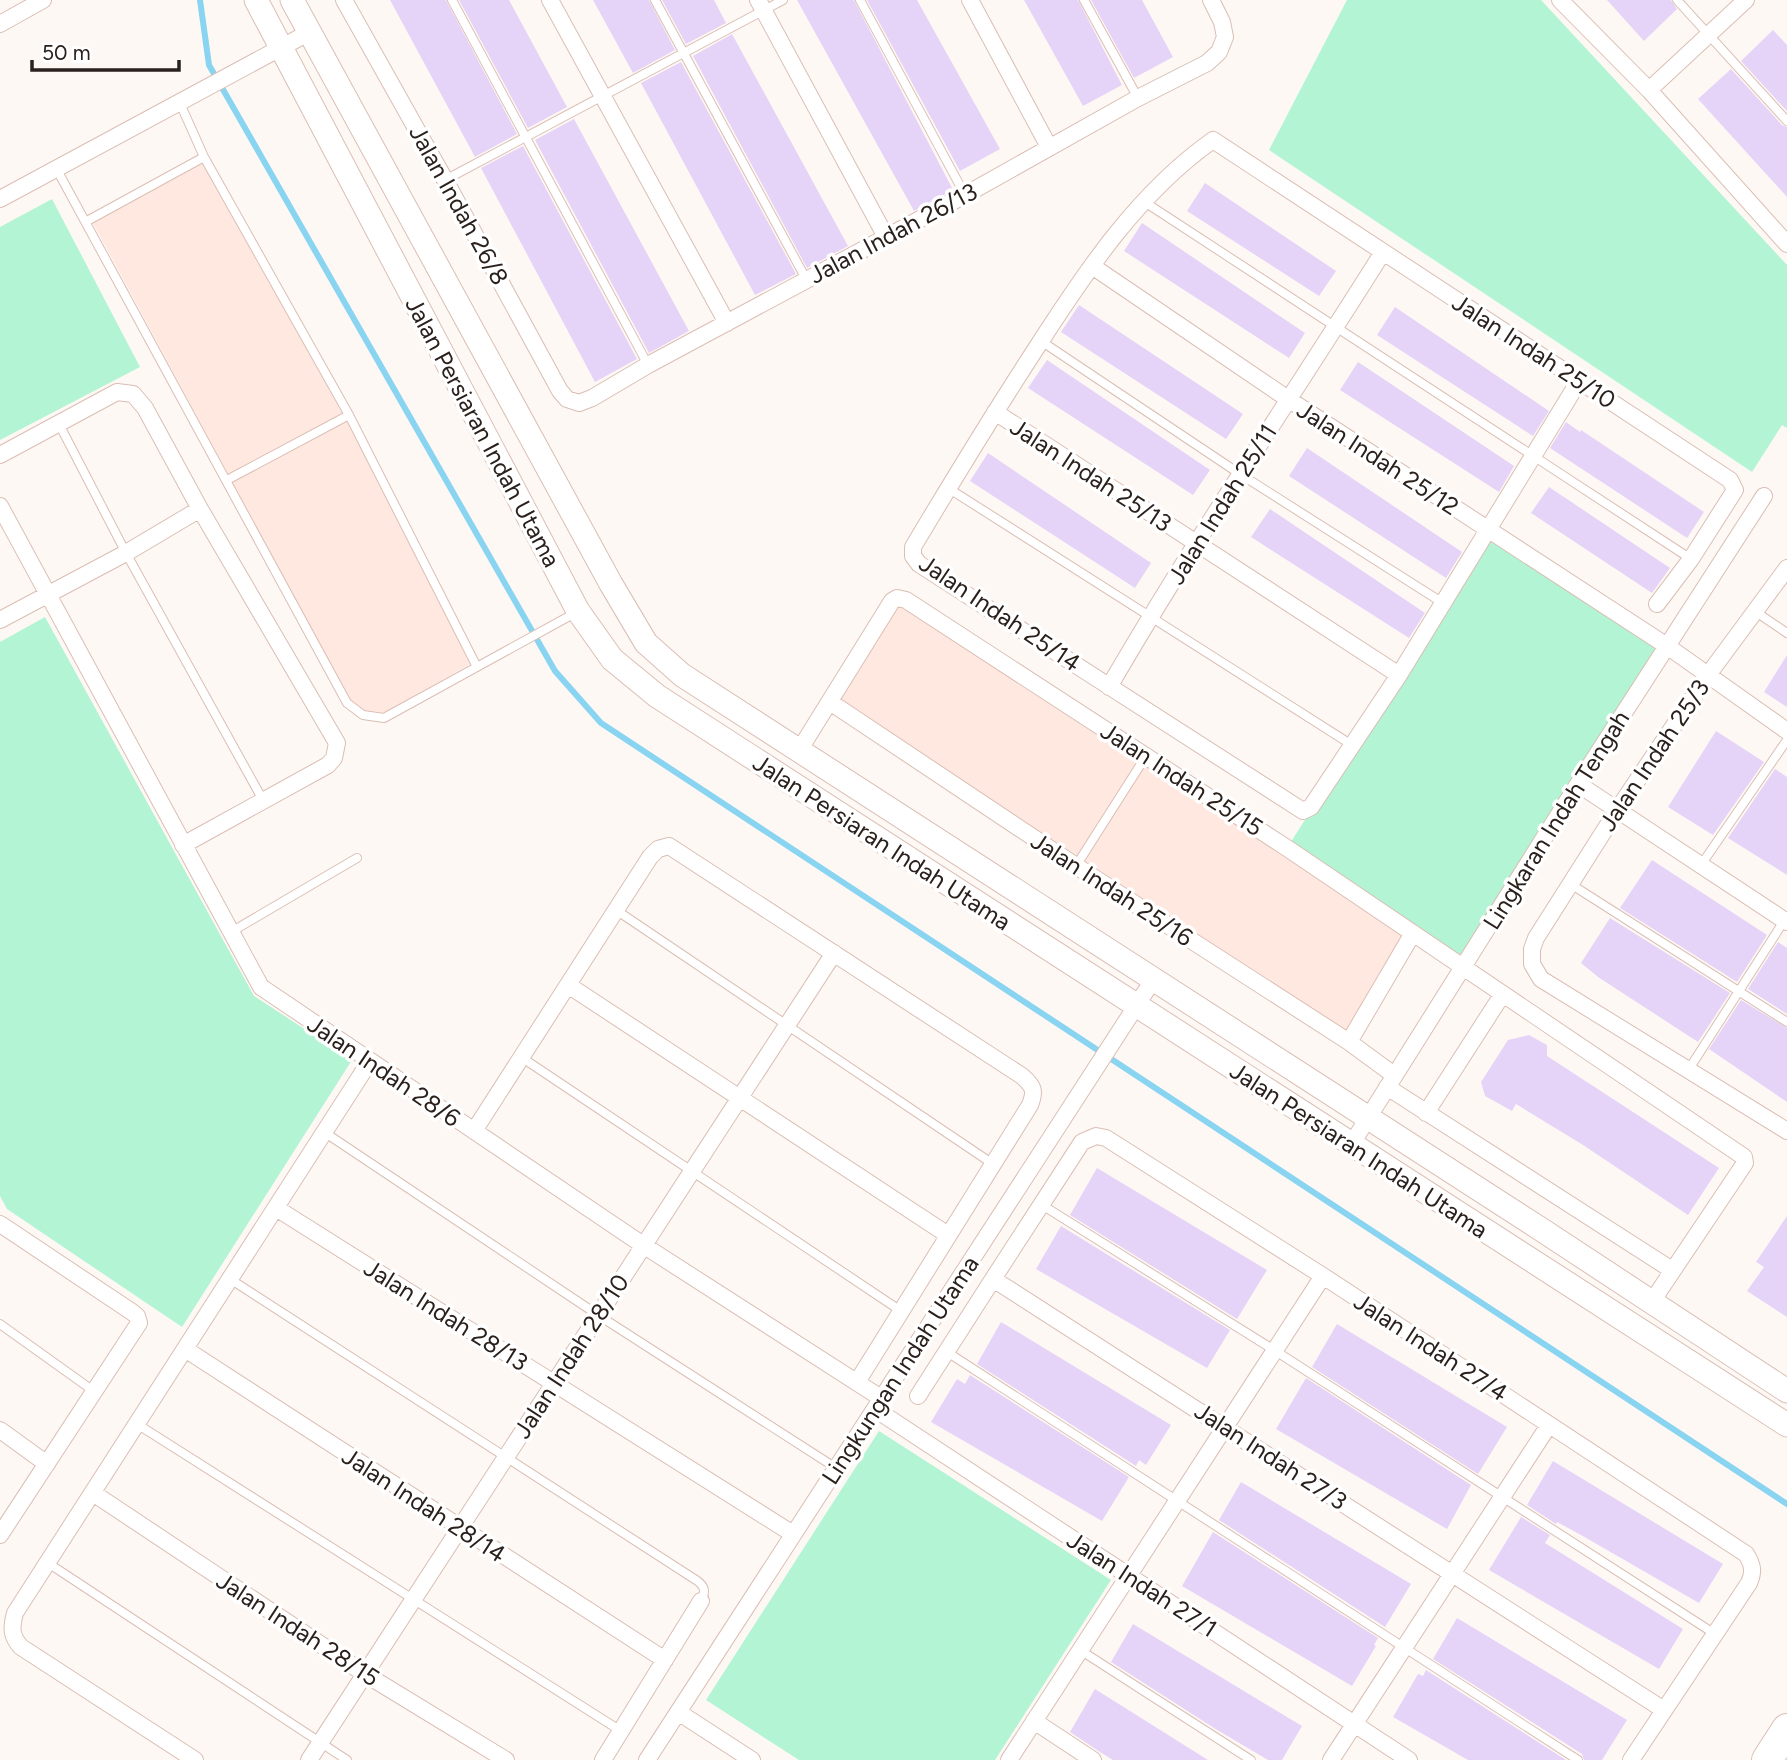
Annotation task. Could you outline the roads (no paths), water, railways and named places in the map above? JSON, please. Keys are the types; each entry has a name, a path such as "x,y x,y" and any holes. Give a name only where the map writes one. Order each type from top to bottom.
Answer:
{"highway":[{"path":"1767,1760 1787,1728"}],"main road":[{"name":"Jalan Persiaran Indah Utama","path":"256,0 578,611 612,659 657,696 1787,1425"},
{"name":"Jalan Persiaran Indah Utama","path":"292,0 611,584 646,643 682,675 1787,1391"}],"street":[{"name":"Jalan Indah 26/8","path":"344,0 560,391 567,399 579,403"},
{"path":"550,0 727,323"},
{"path":"970,0 1049,147"},
{"name":"Jalan Indah 26/13","path":"579,403 1207,63 1219,52 1225,37 1222,22 1211,0"},
{"path":"1560,0 1649,90 1787,244"},
{"path":"1649,90 1746,0"},
{"path":"0,24 40,1"},
{"path":"761,5 886,237"},
{"path":"0,198 310,32"},
{"name":"Jalan Indah 25/14","path":"1213,140 1186,159 1143,201 1084,274 948,488 913,547 913,556 919,564 1303,811 1311,807 1352,745"},
{"name":"Jalan Indah 25/10","path":"1213,140 1730,480 1735,490 1691,559 1657,604"},
{"name":"Jalan Indah 25/11","path":"1109,687 1196,543 1384,252"},
{"name":"Jalan Indah 25/12","path":"1092,266 1288,399 1667,646 1787,731"},
{"path":"1352,745 1490,530 1579,381"},
{"path":"0,455 117,392 133,394 145,408 200,509 337,743 337,751 328,765 183,845"},
{"name":"Jalan Indah 25/13","path":"995,412 1399,675"},
{"name":"Lingkaran Indah Tengah","path":"1351,1145 1578,784 1764,496"},
{"name":"Jalan Indah 28/6","path":"0,506 261,987 643,1245 857,1382 878,1404"},
{"path":"0,620 126,553 200,509"},
{"name":"Jalan Indah 25/3","path":"1689,1069 1541,979 1532,964 1532,949 1569,883 1618,809 1708,675 1787,568"},
{"name":"Jalan Indah 25/15","path":"830,702 892,601 897,598 906,600 1413,933 1744,1157 1745,1163 1672,1270"},
{"path":"800,749 830,702"},
{"name":"Jalan Indah 25/16","path":"830,702 1076,866 1349,1042 1426,1113 1672,1270"},
{"path":"1578,784 1786,920"},
{"path":"474,1131 650,857 659,849 669,846 1022,1076 1033,1086 1035,1094 1030,1105 857,1382"},
{"path":"1349,1042 1413,933"},
{"name":"Jalan Indah 28/10","path":"309,1760 834,953"},
{"name":"Lingkungan Indah Utama","path":"647,1760 1153,981"},
{"path":"568,985 948,1235"},
{"path":"1426,1113 1502,995"},
{"path":"195,1760 21,1647 13,1638 15,1613 370,1061"},
{"path":"1689,1069 1787,1131"},
{"name":"Jalan Indah 27/4","path":"1042,1205 1082,1142 1096,1136 1106,1138 1323,1276 1746,1554 1753,1573 1715,1634"},
{"path":"918,1396 1042,1205"},
{"name":"Jalan Indah 28/13","path":"276,1208 793,1534"},
{"path":"0,1224 137,1316 139,1323 0,1534"},
{"path":"1651,1303 1672,1270"},
{"path":"1009,1760 1323,1276"},
{"name":"Jalan Indah 27/3","path":"993,1279 1664,1710"},
{"name":"Jalan Indah 28/14","path":"185,1349 665,1660"},
{"name":"Jalan Indah 27/1","path":"878,1404 1128,1576 1409,1760"},
{"path":"1332,1760 1549,1424"},
{"path":"0,1430 47,1464"},
{"name":"Jalan Indah 28/15","path":"93,1493 365,1674 506,1760"},
{"path":"603,1760 701,1601"},
{"path":"1632,1760 1715,1634"},
{"path":"678,1712 752,1760"},
{"path":"1034,1721 1093,1760"}],"lane":[{"path":"452,0 648,365"},
{"path":"655,0 806,279"},
{"path":"445,180 684,53 761,5 783,0"},
{"path":"860,0 965,195"},
{"path":"1084,0 1138,98"},
{"path":"1677,0 1787,121"},
{"path":"180,102 204,157 349,415 477,667"},
{"path":"87,221 204,157"},
{"path":"56,168 346,703 363,715 384,718 578,611"},
{"path":"1143,201 1691,559"},
{"path":"1041,341 1240,474 1443,603"},
{"path":"226,480 349,415"},
{"path":"59,424 126,553 264,802"},
{"path":"948,488 1352,745"},
{"path":"1756,612 1787,632"},
{"path":"1701,865 1787,740"},
{"path":"1076,866 1146,756"},
{"path":"231,932 357,858"},
{"path":"1569,883 1787,1023"},
{"path":"616,910 993,1164"},
{"path":"1689,1069 1786,920"},
{"path":"521,1057 901,1311"},
{"path":"324,1132 598,1315 836,1468"},
{"path":"1042,1205 1275,1350 1715,1634"},
{"path":"230,1279 703,1584 705,1592 701,1601"},
{"path":"0,1324 94,1392"},
{"path":"947,1352 1578,1760"},
{"path":"137,1424 621,1731"},
{"path":"48,1563 347,1760"},
{"path":"1080,1650 1251,1760"}],"waterway":[{"path":"200,0 209,65 555,671 601,723 1787,1504"}]}
